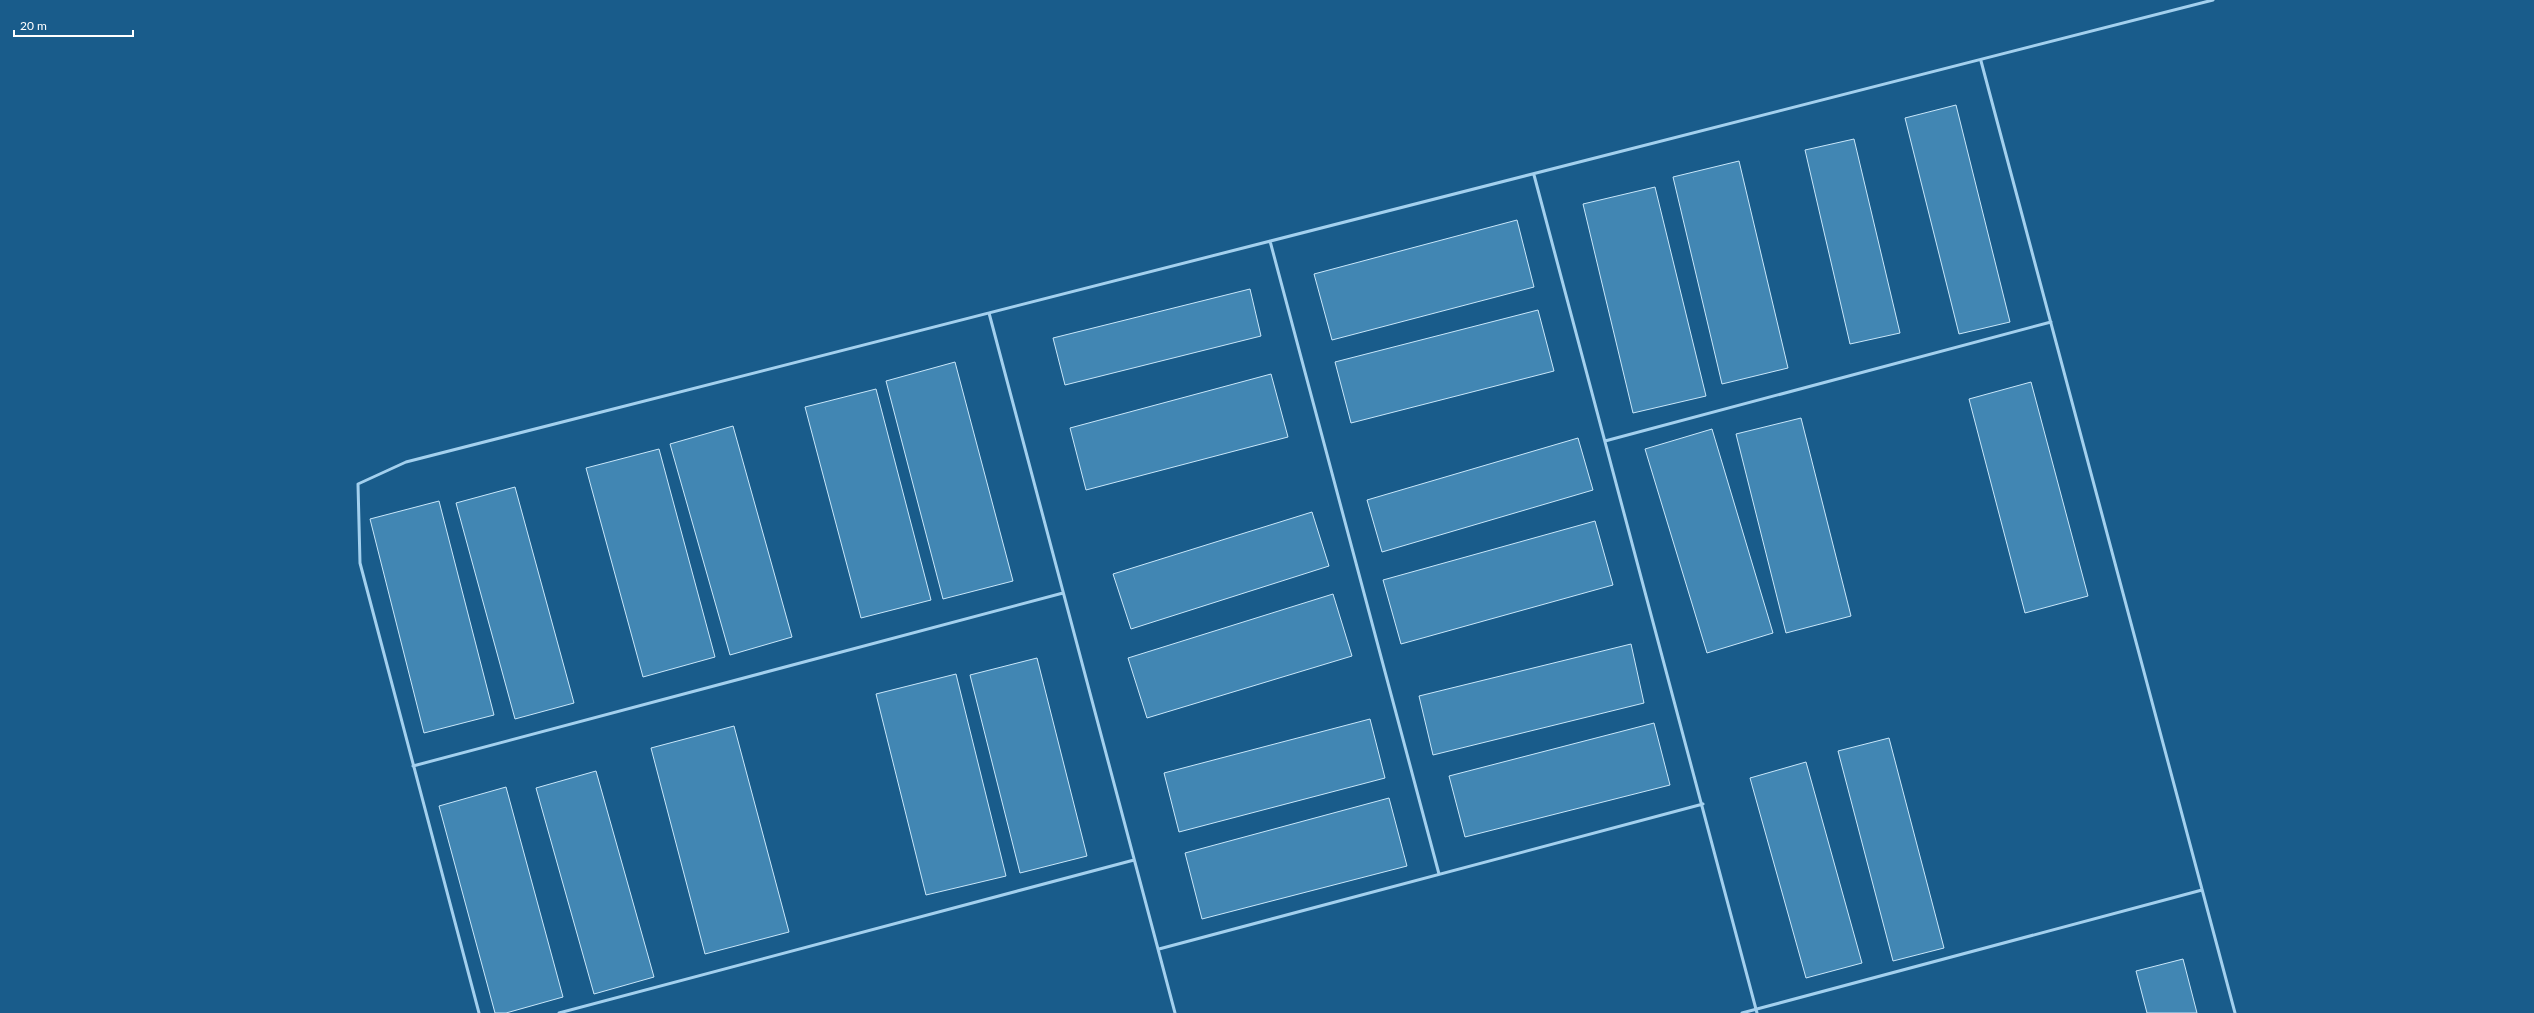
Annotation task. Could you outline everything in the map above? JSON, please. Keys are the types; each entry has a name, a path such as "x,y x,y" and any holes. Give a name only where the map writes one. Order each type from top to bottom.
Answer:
{"lane":[{"path":"479,1013 360,564 358,484 406,462 1982,61 2213,0"},
{"path":"1982,61 2235,1013"},
{"path":"1534,175 1703,804 1756,1011"},
{"path":"1270,242 1439,874"},
{"path":"989,313 1175,1013"},
{"path":"1605,441 2051,322"},
{"path":"413,766 1063,593"},
{"path":"1158,949 1703,804"},
{"path":"559,1013 1134,860"},
{"path":"1742,1013 1756,1011 2202,890"}],"building":[{"path":"1956,105 2010,322 1959,334 1905,118"},
{"path":"1854,139 1900,333 1850,344 1805,150"},
{"path":"1739,161 1788,368 1722,384 1673,177"},
{"path":"1655,187 1706,396 1633,413 1583,204"},
{"path":"1517,220 1534,287 1332,340 1314,274"},
{"path":"1250,289 1261,336 1065,385 1053,338"},
{"path":"1538,310 1554,371 1351,423 1335,362"},
{"path":"955,362 1013,581 943,599 886,381"},
{"path":"1271,374 1288,437 1086,490 1070,428"},
{"path":"2031,382 2088,596 2025,613 1969,399"},
{"path":"876,389 931,600 861,618 805,407"},
{"path":"1801,418 1851,616 1786,633 1736,434"},
{"path":"733,426 792,637 730,655 670,444"},
{"path":"1712,429 1773,633 1707,653 1645,449"},
{"path":"1578,438 1593,490 1382,552 1367,500"},
{"path":"659,449 715,657 643,677 586,468"},
{"path":"515,487 574,703 515,719 456,503"},
{"path":"439,501 494,715 424,733 370,519"},
{"path":"1312,512 1329,566 1131,629 1113,574"},
{"path":"1595,521 1613,585 1401,644 1383,580"},
{"path":"1333,594 1352,656 1147,718 1128,658"},
{"path":"1631,644 1644,703 1433,755 1419,696"},
{"path":"1037,658 1087,856 1020,873 970,675"},
{"path":"956,674 1006,876 926,895 876,694"},
{"path":"1370,719 1385,778 1179,832 1164,773"},
{"path":"1654,723 1670,785 1465,837 1449,776"},
{"path":"734,726 789,932 705,954 651,748"},
{"path":"1889,738 1944,948 1893,961 1838,751"},
{"path":"1806,762 1862,963 1806,978 1750,778"},
{"path":"596,771 654,977 594,994 536,788"},
{"path":"506,787 563,997 506,1013 495,1013 439,806"},
{"path":"1389,798 1407,866 1202,919 1185,853"},
{"path":"2183,959 2197,1013 2147,1013 2136,971"}]}
